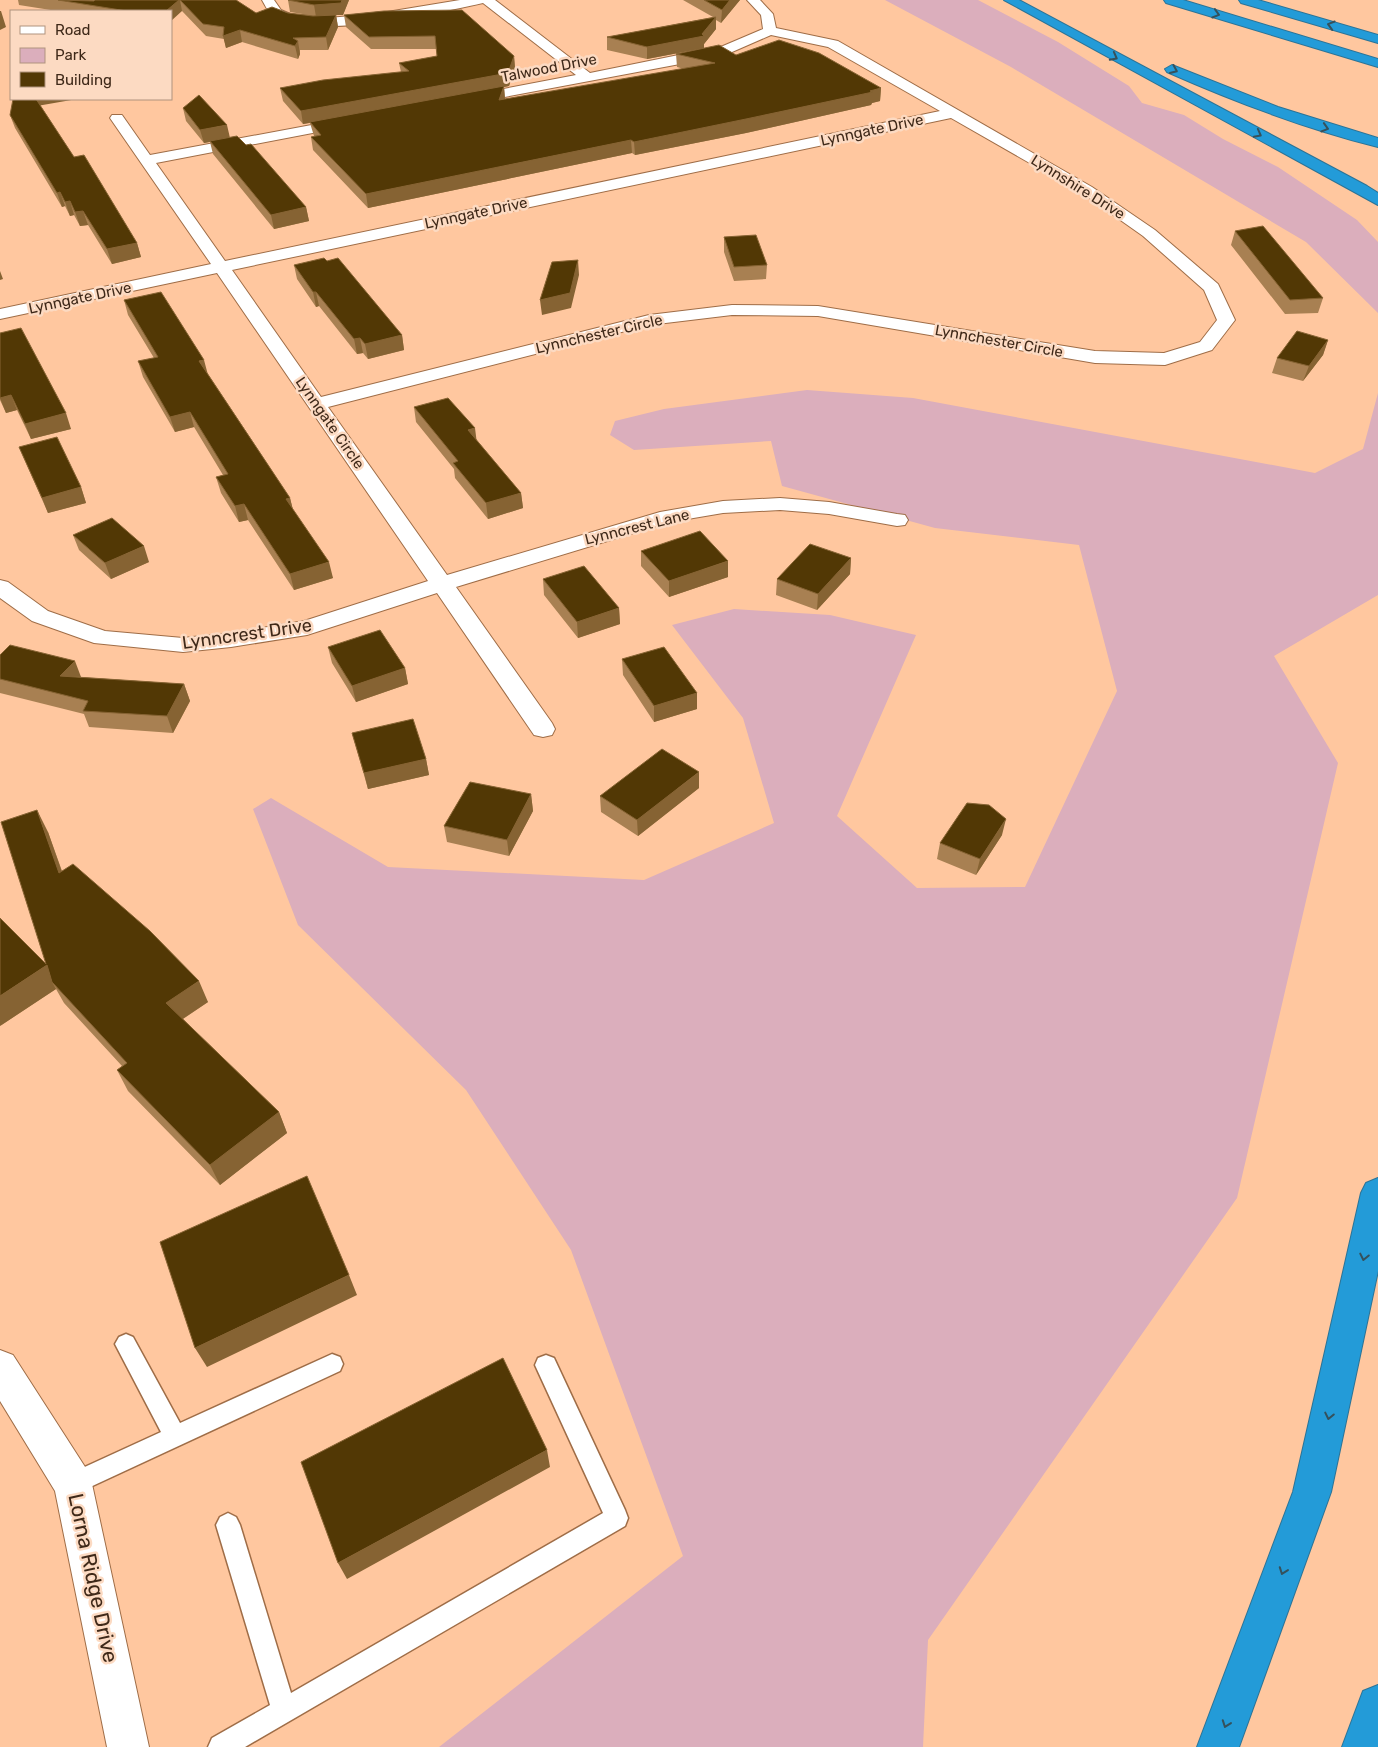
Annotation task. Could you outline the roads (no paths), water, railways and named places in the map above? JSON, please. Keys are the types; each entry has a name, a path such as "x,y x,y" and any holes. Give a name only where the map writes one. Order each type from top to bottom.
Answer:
{"highway":[{"path":"1010,0 1362,189 1378,200"},
{"path":"1017,0 1142,56"},
{"path":"1170,0 1378,63"},
{"path":"1245,0 1378,39"},
{"path":"1160,64 1240,99 1302,121 1378,143"},
{"path":"1218,1747 1312,1492 1378,1193"},
{"path":"1363,1747 1378,1706"}],"street":[{"path":"268,0 276,13 285,17 319,23 357,20 481,0"},
{"path":"487,0 587,77"},
{"path":"753,0 767,14 770,31"},
{"name":"Talwood Drive","path":"456,102 680,60 727,49 770,31"},
{"name":"Lynnshire Drive","path":"770,31 792,34 833,44 1087,190 1149,233 1212,288 1226,320 1206,346 1165,359 1095,357"},
{"name":"Lynngate Drive","path":"0,314 952,113"},
{"name":"Lynngate Circle","path":"117,118 543,729"},
{"path":"147,160 360,120"},
{"name":"Lynnchester Circle","path":"316,404 649,320 732,310 818,311 1095,357"},
{"name":"Lynncrest Lane","path":"442,584 667,516 723,507 780,504 830,508 897,520"},
{"name":"Lynncrest Drive","path":"0,587 40,616 102,638 183,645 231,640 307,628 442,584"},
{"name":"Lorna Ridge Drive","path":"0,1368 73,1484 128,1747"}],"lane":[{"path":"126,1344 174,1437"},
{"path":"73,1484 332,1364"},
{"path":"221,1747 617,1518 546,1365"},
{"path":"228,1524 284,1710"}]}
